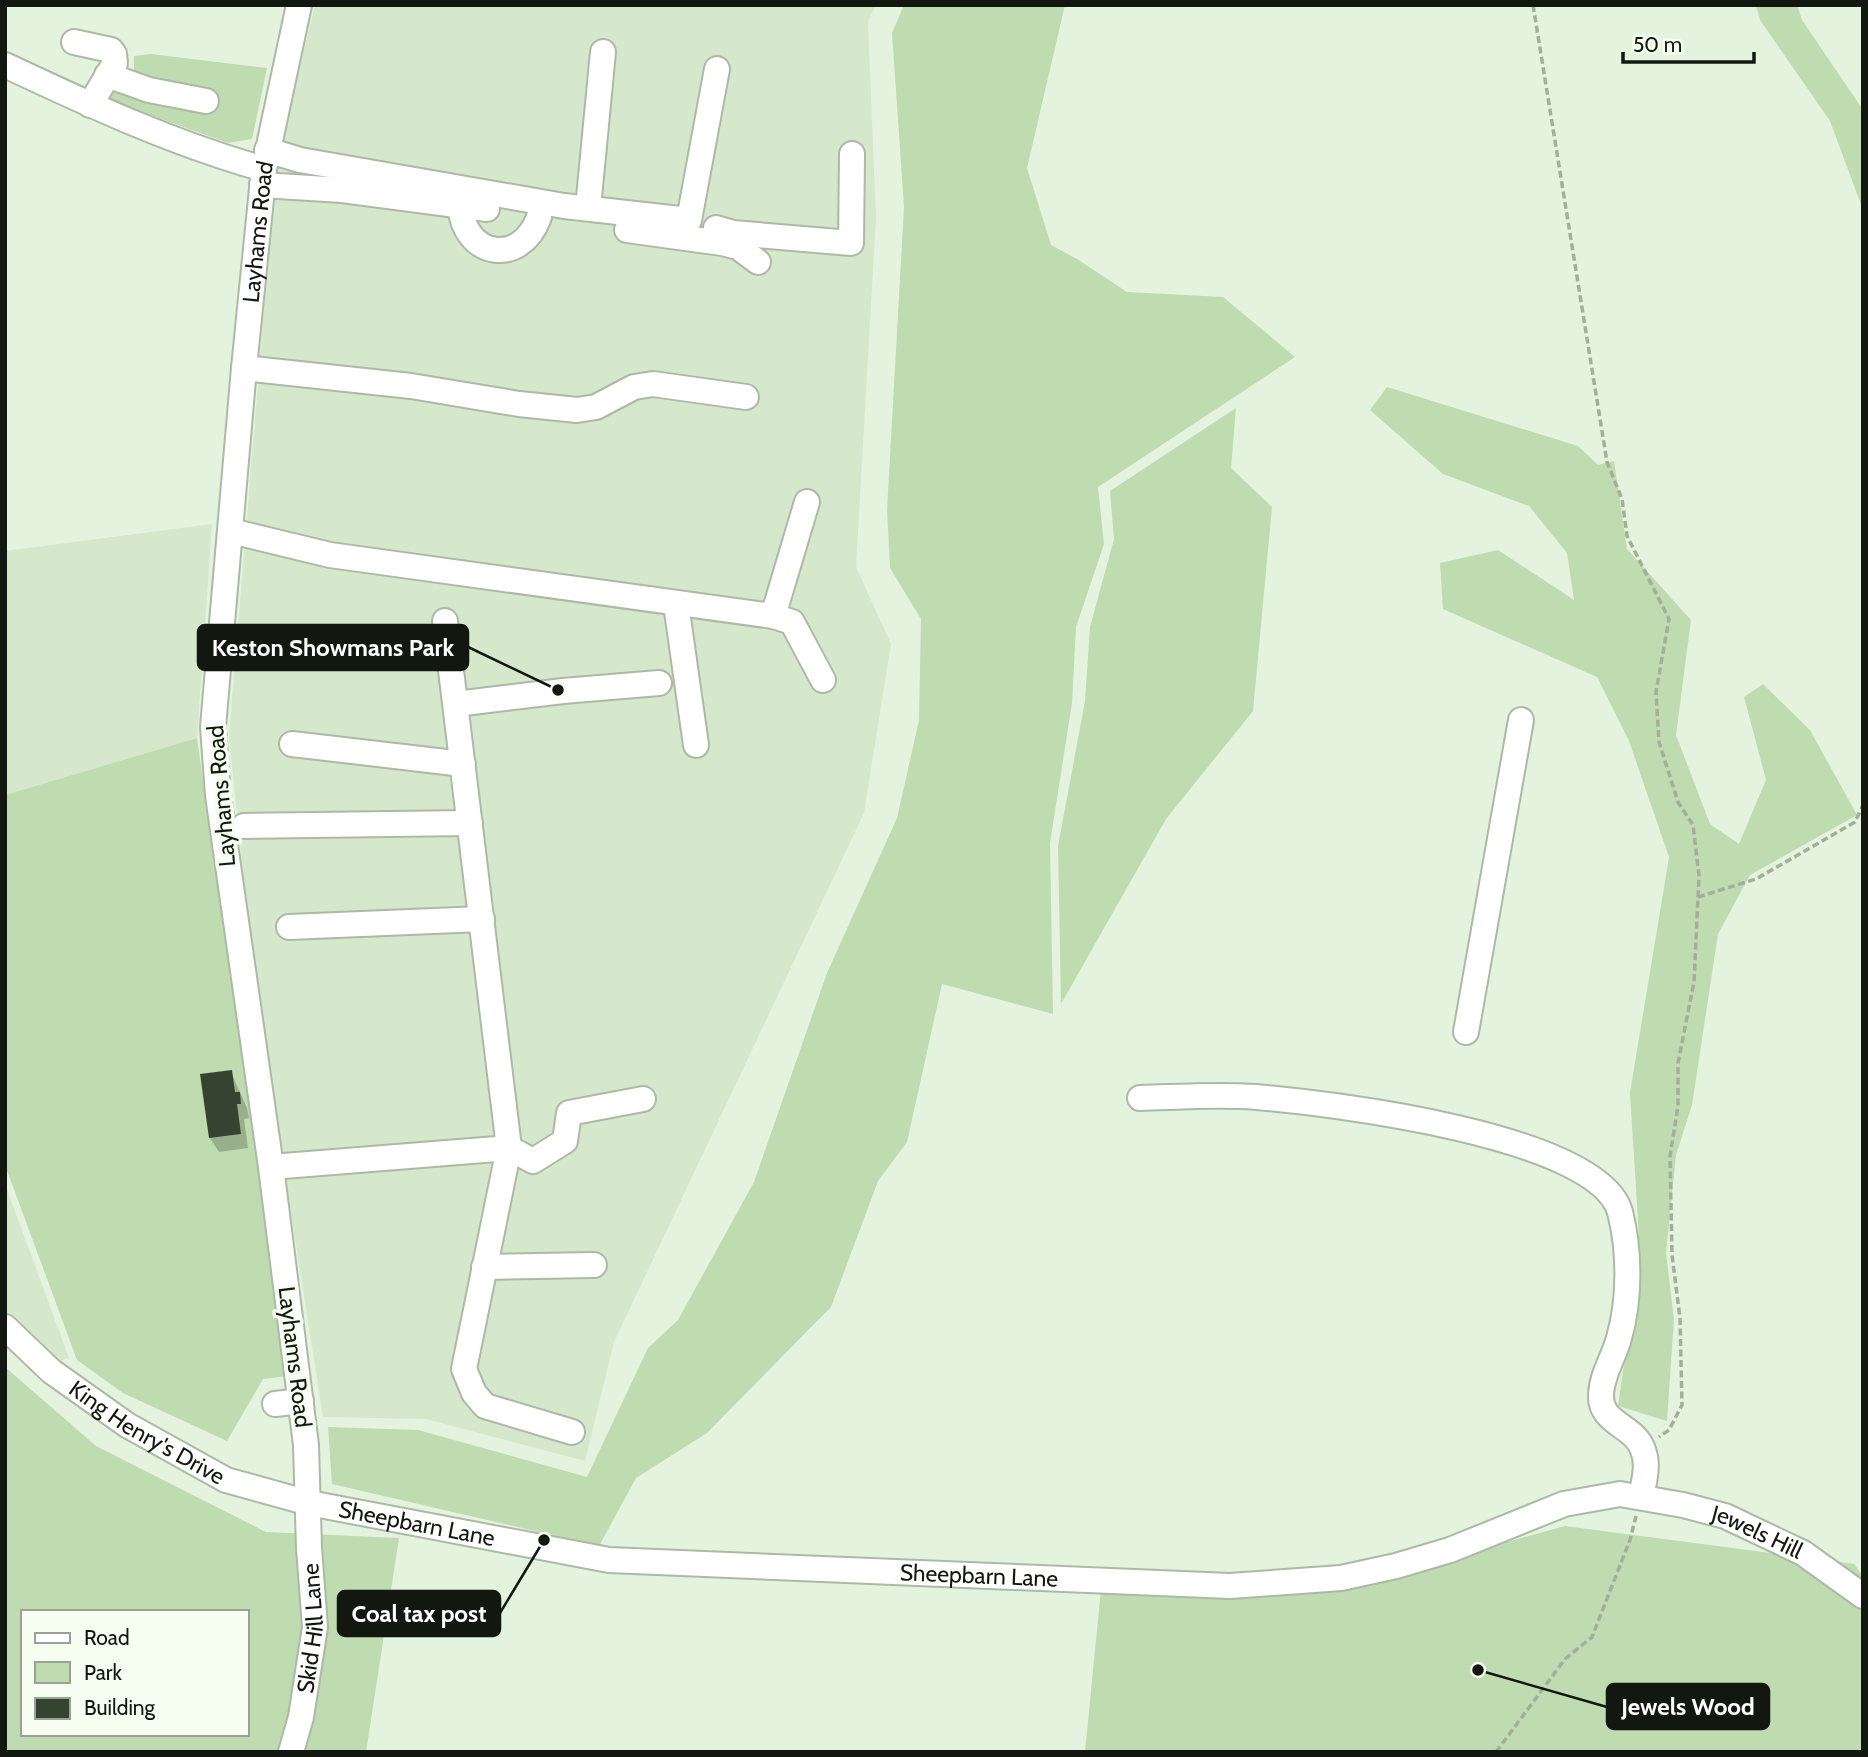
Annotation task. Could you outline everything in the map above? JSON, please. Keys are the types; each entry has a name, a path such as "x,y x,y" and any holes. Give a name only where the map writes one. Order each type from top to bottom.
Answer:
{"street":[{"name":"Layhams Road","path":"299,5 264,168 244,368 213,741 227,863 271,1167 301,1401 309,1503"},
{"path":"74,42 111,50 114,54 114,63 90,106"},
{"path":"588,208 603,52"},
{"path":"5,65 90,106 212,155 342,190 722,243 737,247 758,262"},
{"path":"689,220 716,69"},
{"path":"107,75 149,90 206,102"},
{"path":"264,168 300,160 588,208 689,220 733,233 851,243 852,154"},
{"path":"460,205 464,229 481,245 493,249 519,246 529,237 539,217"},
{"path":"244,368 399,385 519,404 577,410 596,407 634,387 653,384 746,397"},
{"path":"773,616 807,502"},
{"path":"231,531 330,555 773,616 792,622 823,680"},
{"path":"676,604 696,745"},
{"path":"445,621 509,1148 464,1369 474,1393 485,1406 572,1432"},
{"path":"456,704 659,683"},
{"path":"1466,1032 1521,720"},
{"path":"292,744 463,764"},
{"path":"244,826 470,823"},
{"path":"289,928 482,919"},
{"path":"1140,1098 1255,1097 1426,1120 1534,1150 1590,1175 1608,1190 1619,1209 1625,1240 1627,1279 1620,1337 1604,1376 1600,1404 1605,1413 1631,1433 1643,1448 1646,1468 1641,1497"},
{"path":"271,1167 509,1148 533,1161 565,1141 569,1113 643,1099"},
{"path":"484,1268 594,1265"},
{"name":"King Henry's Drive","path":"5,1327 51,1371 127,1425 226,1480 309,1503"},
{"path":"275,1404 301,1401"},
{"name":"Sheepbarn Lane","path":"309,1503 609,1560 1230,1586 1352,1575 1450,1550 1564,1504 1620,1494 1641,1497"},
{"name":"Jewels Hill","path":"1641,1497 1725,1516 1803,1553 1863,1596"},
{"name":"Skid Hill Lane","path":"291,1752 301,1717 315,1627 309,1548 309,1503"}],"path":[{"path":"1533,5 1607,462 1622,499 1627,536 1669,619 1656,692 1659,742 1678,802 1693,825 1699,876 1694,982 1678,1063 1678,1106 1670,1156 1672,1255 1680,1318 1682,1405 1669,1430 1643,1448"},
{"path":"1698,897 1756,879 1855,822 1863,805"},
{"path":"1496,1752 1565,1659 1592,1637 1630,1540 1641,1497"}],"shaded area":[{"path":"315,5 876,5 868,22 876,218 856,567 891,644 864,813 614,1342 585,1461 426,1419 323,1417 252,964 229,736 276,162"},
{"path":"212,524 197,738 5,795 5,551"},
{"path":"5,1184 69,1358 54,1363 5,1318"}],"green space":[{"path":"904,5 1065,5 1027,168 1051,245 1127,292 1223,297 1295,357 1098,487 1104,544 1076,627 1072,703 1050,843 1053,1014 942,984 907,1142 878,1181 831,1307 707,1433 636,1478 599,1546 332,1484 328,1427 418,1430 587,1477 648,1348 678,1320 754,1182 827,973 897,818 919,720 921,619 890,568 887,510 904,207 892,33"},
{"path":"1756,5 1797,5 1802,20 1863,110 1863,210 1830,121 1760,20"},
{"path":"151,54 267,68 252,139 228,143 103,98 134,70 134,56"},
{"path":"1387,387 1578,446 1598,465 1614,461 1627,549 1691,620 1676,735 1710,824 1739,844 1766,780 1744,697 1763,684 1810,730 1857,815 1750,875 1718,934 1692,1105 1676,1155 1666,1253 1674,1319 1667,1421 1618,1406 1640,1252 1630,1093 1669,857 1629,741 1597,677 1443,609 1440,563 1498,550 1574,600 1567,553 1529,506 1443,474 1370,410"},
{"path":"1236,408 1231,468 1272,507 1253,711 1166,819 1061,1004 1058,846 1085,701 1090,627 1114,539 1110,491"},
{"path":"197,738 288,1376 263,1379 227,1441 123,1393 77,1360 5,1165 5,795"},
{"path":"5,1367 96,1446 266,1532 399,1538 366,1752 5,1752"},
{"path":"1565,1526 1854,1564 1863,1576 1863,1752 1085,1752 1101,1589 1343,1587"}],"building":[{"path":"232,1070 235,1092 240,1092 241,1104 237,1104 241,1134 209,1138 200,1074"}],"place":[{"name":"Keston Showmans Park","path":"558,690"},
{"name":"Coal tax post","path":"544,1540"},
{"name":"Jewels Wood","path":"1478,1670"}]}
